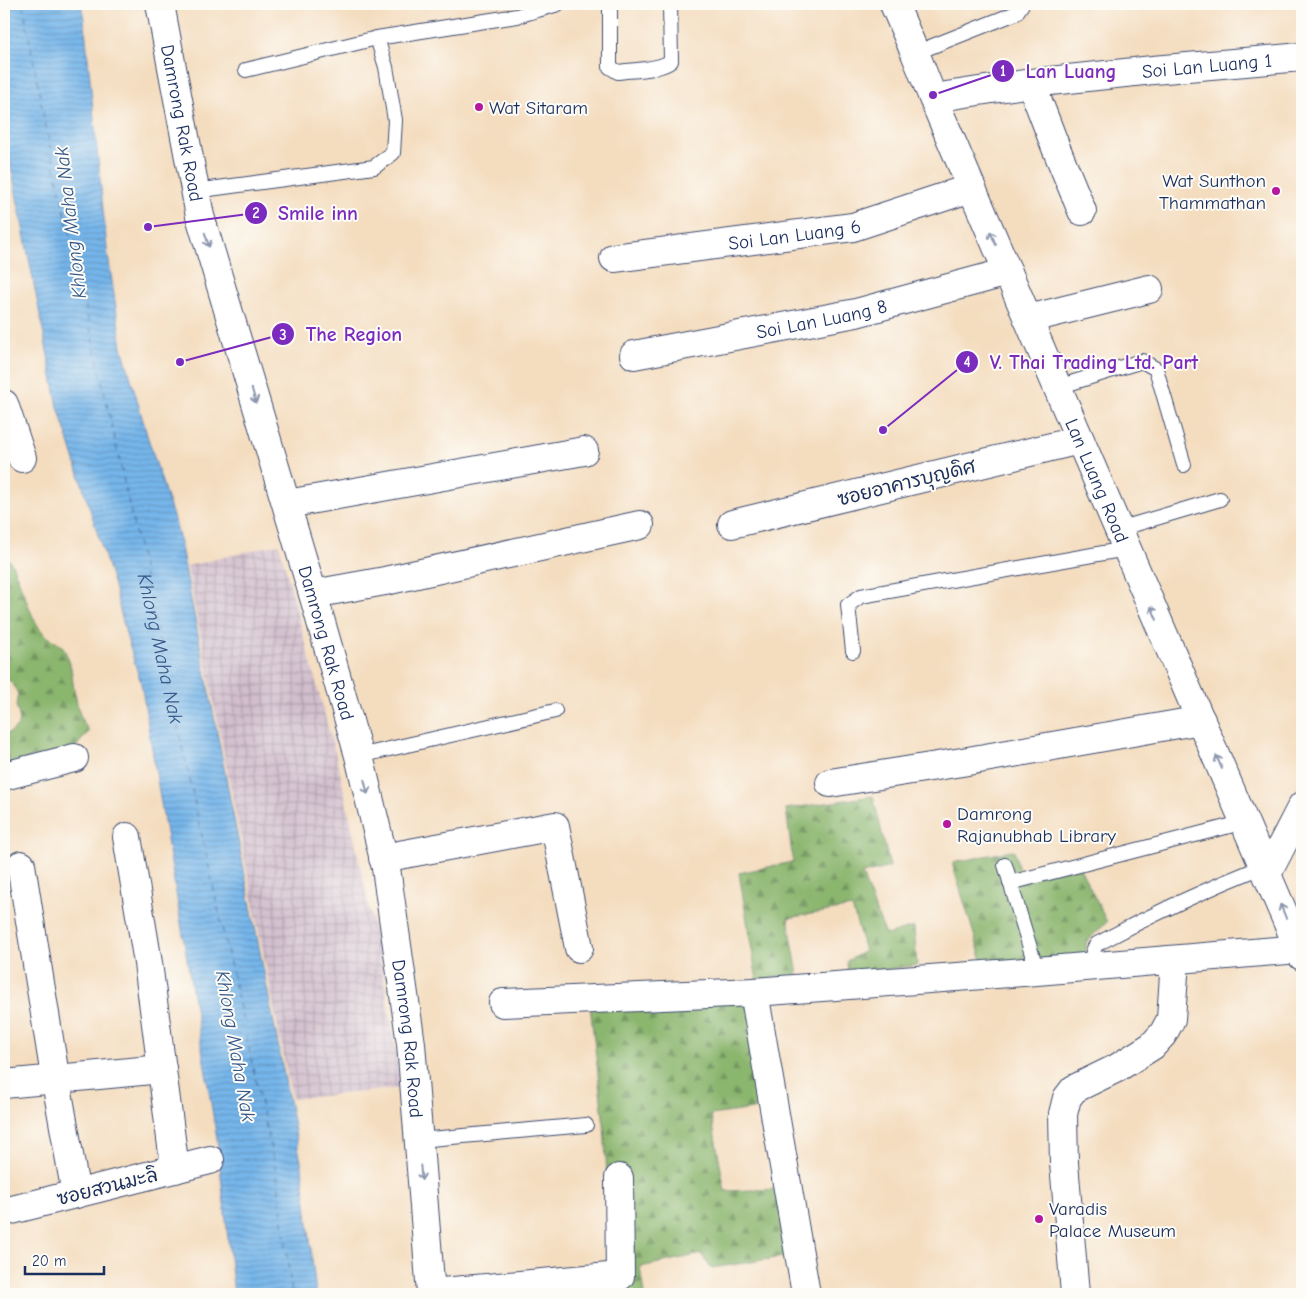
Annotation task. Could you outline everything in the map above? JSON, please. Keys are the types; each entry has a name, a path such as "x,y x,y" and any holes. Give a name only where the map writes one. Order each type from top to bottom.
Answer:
{"street":[{"name":"Damrong Rak Road","path":"160,4 203,226 313,594 359,756 386,868 411,1044 431,1294"},
{"name":"Lan Luang Road","path":"894,4 971,188 1301,952"},
{"name":"Soi Lan Luang 1","path":"933,98 1031,82 1302,57"},
{"path":"1031,82 1082,211"},
{"name":"Soi Lan Luang 6","path":"614,258 853,227 971,188"},
{"name":"Soi Lan Luang 8","path":"634,355 856,313 1008,272"},
{"path":"1028,319 1149,289"},
{"path":"4,404 22,458"},
{"name":"ซอยอาคารบุญดิศ","path":"732,524 1080,440"},
{"path":"287,504 584,451"},
{"path":"313,594 384,581 640,525"},
{"path":"830,783 1201,720"},
{"path":"4,776 74,758"},
{"path":"1265,870 1302,806"},
{"path":"383,858 555,826 579,948"},
{"path":"127,837 148,963 175,1169"},
{"path":"21,866 76,1194"},
{"path":"502,1003 754,992 1301,952"},
{"path":"1074,1294 1062,1114 1067,1098 1074,1089 1117,1068 1152,1046 1163,1034 1171,1019 1174,960"},
{"path":"754,992 806,1294"},
{"path":"4,1084 162,1069"},
{"name":"ซอยสวนมะลิ","path":"4,1212 210,1160"},
{"path":"431,1294 620,1276 619,1178"}],"lane":[{"path":"246,70 377,38 517,16 558,4"},
{"path":"610,4 610,67 618,72 660,67 668,64 671,60 670,4"},
{"path":"915,52 1016,13 1022,4"},
{"path":"195,190 374,167 393,153 396,120 386,67 377,38"},
{"path":"1058,387 1142,361 1156,370 1184,465"},
{"path":"853,651 848,605 860,596 1122,539 1220,499"},
{"path":"359,756 555,711"},
{"path":"1010,883 1245,822"},
{"path":"1005,865 1037,971"},
{"path":"1091,967 1092,953 1096,944 1218,885 1265,870"},
{"path":"419,1140 586,1125"}],"shaded area":[{"path":"279,544 339,768 380,958 402,1088 292,1099 187,566"}],"green space":[{"path":"4,553 12,564 38,626 45,635 63,647 71,668 79,712 89,731 75,748 4,764 4,735 18,726 19,715 16,705 18,694 13,684 4,677"},
{"path":"873,796 890,867 862,874 886,935 914,927 917,965 848,975 847,961 865,951 852,907 788,918 798,975 757,980 739,873 793,862 786,809"},
{"path":"1014,850 1020,875 1080,868 1107,922 1086,942 1087,962 985,970 952,863"},
{"path":"755,998 773,1106 711,1115 725,1191 780,1189 790,1256 711,1268 701,1254 640,1267 644,1294 613,1294 604,1125 590,1005"}],"water":[{"name":"Khlong Maha Nak","path":"4,4 81,4 107,249 122,347 147,435 178,532 302,1167 316,1294 234,1294 217,1139 141,683 114,586 58,407 4,131"}],"ferry route":[{"path":"23,4 44,118 278,1181 292,1294"}],"place":[{"name":"Lan Luang","path":"933,95"},
{"name":"Wat Sitaram","path":"479,107"},
{"name":"Wat Sunthon Thammathan","path":"1276,191"},
{"name":"Smile inn","path":"148,227"},
{"name":"The Region","path":"180,362"},
{"name":"V. Thai Trading Ltd. Part","path":"883,430"},
{"name":"Damrong Rajanubhab Library","path":"947,824"},
{"name":"Varadis Palace Museum","path":"1039,1219"}]}
